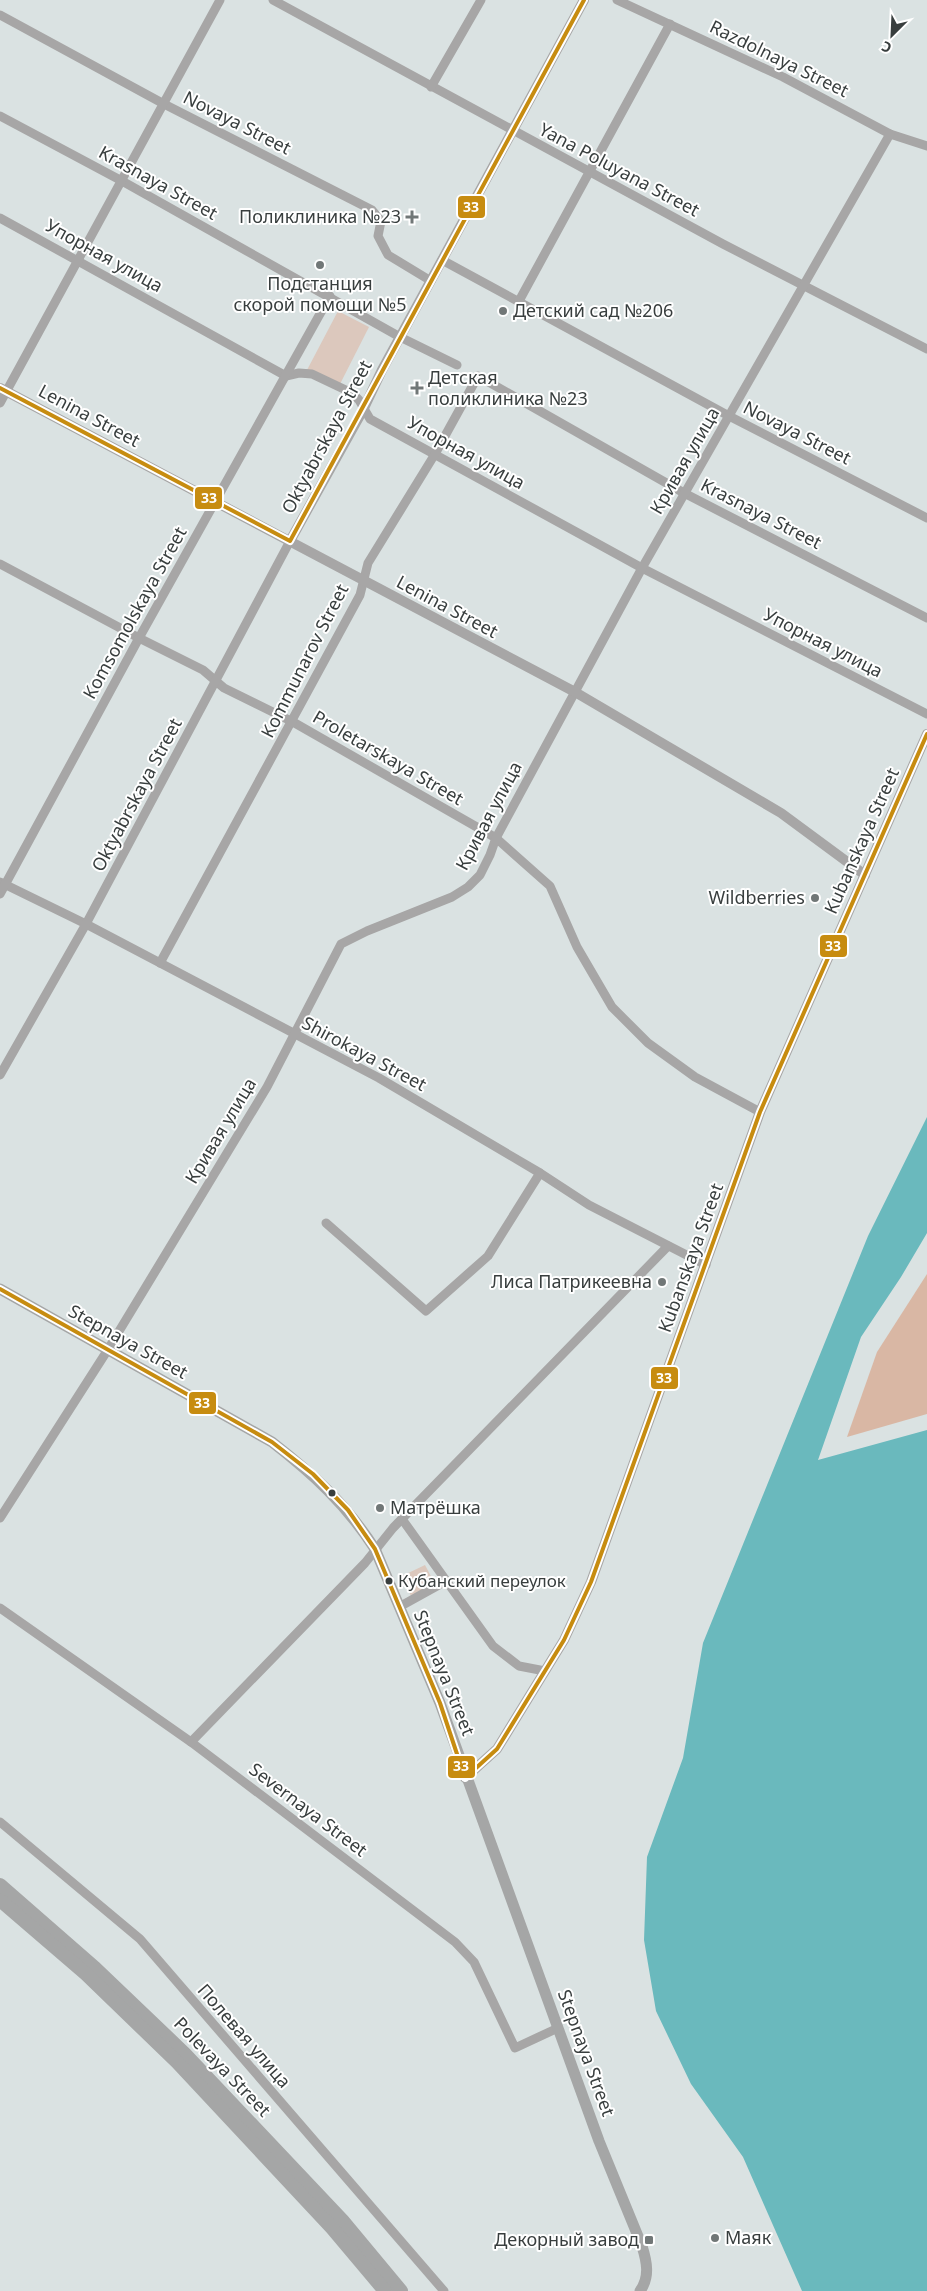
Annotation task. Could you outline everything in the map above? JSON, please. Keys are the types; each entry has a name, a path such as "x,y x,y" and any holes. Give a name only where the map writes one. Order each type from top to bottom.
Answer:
{"highway":[{"name":"Polevaya Street","path":"0,1886 95,1968 185,2054 342,2220 401,2291"},
{"name":"Polevaya Street","path":"0,1900 86,1974 177,2062 332,2228 385,2291"}],"main road":[{"name":"Stepnaya Street","path":"0,1290 272,1442 313,1474 348,1510 375,1549 440,1703 465,1778 599,2141 642,2246 646,2261 645,2285"}],"street":[{"path":"0,403 3,390 122,181 220,0"},
{"name":"Yana Poluyana Street","path":"273,0 511,131 803,287 927,350"},
{"path":"431,87 481,0"},
{"name":"Oktyabrskaya Street","path":"0,1075 86,924 290,541 363,410 400,337 511,131 584,0"},
{"name":"Razdolnaya Street","path":"617,0 783,77 890,134 927,146"},
{"name":"Novaya Street","path":"0,15 164,104 372,210 381,221 378,236 388,255 431,281"},
{"path":"519,301 670,24"},
{"name":"Krasnaya Street","path":"0,116 122,181 400,337 457,365"},
{"name":"Кривая улица","path":"0,1518 107,1351 267,1087 341,944 367,931 452,897 468,888 480,875 490,856 496,838 642,568 890,134"},
{"name":"Упорная улица","path":"0,218 78,259 286,376 299,373 312,374 352,393 359,400 363,410 370,419 642,568 927,714"},
{"name":"Novaya Street","path":"442,260 729,416 927,518"},
{"name":"Komsomolskaya Street","path":"0,894 3,883 138,638 330,296"},
{"name":"Krasnaya Street","path":"478,376 684,493 927,618"},
{"name":"Kommunarov Street","path":"160,963 293,722 360,595 368,563 435,454 478,376"},
{"name":"Lenina Street","path":"3,390 575,692 782,813 865,875"},
{"name":"Proletarskaya Street","path":"0,564 138,638 203,670 224,688 293,722 496,838 550,886 577,947 612,1007 648,1043 695,1077 760,1112"},
{"name":"Kubanskaya Street","path":"465,1778 497,1749 564,1640 590,1582 760,1112 927,734"},
{"name":"Shirokaya Street","path":"3,883 86,924 379,1078 540,1173 590,1205 706,1265"},
{"path":"326,1223 426,1311 488,1256 540,1173"},
{"path":"191,1742 365,1563 402,1519 668,1246"},
{"path":"402,1519 493,1646 519,1666 546,1671"},
{"path":"398,1607 446,1581"},
{"name":"Severnaya Street","path":"0,1608 191,1742 455,1942 474,1962 515,2048 558,2028"},
{"name":"Полевая улица","path":"0,1822 140,1939 444,2291"}],"shaded area":[{"path":"338,311 369,327 339,386 307,370"},
{"path":"927,1274 927,1414 847,1437 877,1352"},
{"path":"425,1565 435,1584 411,1596 402,1576"}],"water":[{"path":"927,1117 927,1233 901,1277 861,1337 818,1460 927,1430 927,2291 802,2291 743,2157 691,2084 656,2011 644,1940 647,1857 683,1758 703,1643 868,1236"}],"transit line":[{"name":"33","path":"0,388 290,541 584,0"},
{"name":"33","path":"0,1289 272,1442 313,1474 348,1510 375,1549 440,1703 465,1778 497,1749 564,1640 591,1582 760,1112 927,734"}],"place":[{"name":"Поликлиника №23","path":"412,217"},
{"name":"Подстанция скорой помощи №5","path":"320,265"},
{"name":"Детский сад №206","path":"503,311"},
{"name":"Детская поликлиника №23","path":"417,388"},
{"name":"Wildberries","path":"815,898"},
{"name":"Лиса Патрикеевна","path":"662,1282"},
{"name":"Матрёшка","path":"380,1508"},
{"name":"Кубанский переулок","path":"389,1581"},
{"name":"Маяк","path":"715,2238"},
{"name":"Декорный завод","path":"649,2240"}]}
